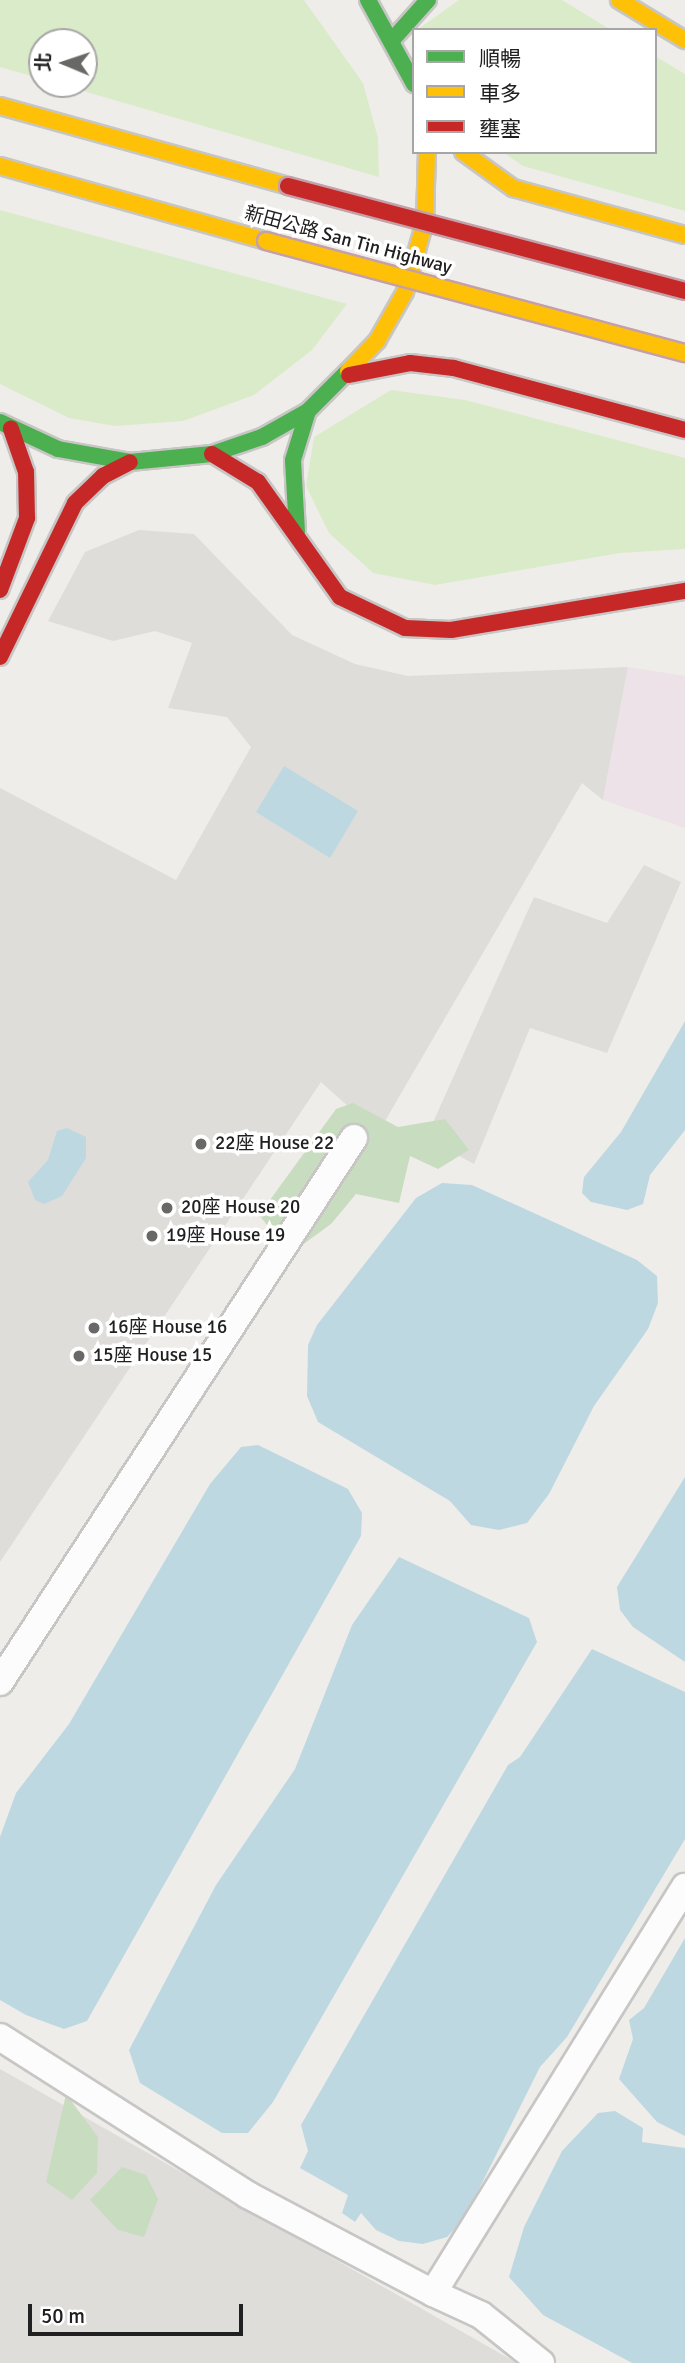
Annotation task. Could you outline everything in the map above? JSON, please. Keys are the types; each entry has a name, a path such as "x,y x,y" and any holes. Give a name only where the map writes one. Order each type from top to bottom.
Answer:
{"main road":[{"path":"368,0 394,38 412,80"},
{"path":"394,38 428,0"},
{"path":"620,0 685,40"},
{"name":"新田公路 San Tin Highway","path":"0,106 288,186 685,291"},
{"path":"5,426 58,449 130,462 212,454 262,437 308,411 349,375 405,292 425,222 427,154"},
{"path":"466,154 513,188 685,235"},
{"name":"新田公路 San Tin Highway","path":"0,166 266,241 685,353"},
{"path":"349,375 410,363 454,368 685,430"},
{"path":"297,533 293,460 308,411"},
{"path":"0,590 27,518 26,472 5,426"},
{"path":"212,454 258,482 297,533 340,597 405,628 451,629 685,591"},
{"path":"0,657 75,503 103,476 130,462"}],"street":[{"path":"0,1682 354,1138"},
{"path":"433,2293 685,1887"},
{"path":"0,2037 248,2195 433,2293 481,2315 541,2363"}],"shaded area":[{"path":"139,530 194,534 292,635 355,664 408,676 628,667 603,800 582,783 378,1133 321,1082 0,1562 0,788 176,880 251,747 227,717 168,708 192,643 155,631 113,641 48,621 85,552"},
{"path":"628,667 685,676 685,828 603,800"},
{"path":"644,865 681,882 607,1053 530,1028 474,1164 426,1138 534,897 607,923"},
{"path":"0,2069 517,2363 0,2363"}],"green space":[{"path":"0,0 304,0 363,83 378,138 379,177 98,95 98,28 28,28 28,75 0,67"},
{"path":"459,0 562,0 608,28 420,28"},
{"path":"657,57 685,74 685,211 523,166 506,154 657,154"},
{"path":"0,210 347,304 312,350 254,395 183,421 115,426 69,418 0,384"},
{"path":"391,390 465,400 685,458 685,549 620,553 435,585 373,573 329,533 306,486 314,437"},
{"path":"353,1103 398,1127 445,1119 469,1150 438,1169 410,1156 399,1203 356,1194 331,1224 290,1254 259,1215 336,1109"},
{"path":"66,2094 98,2137 97,2173 72,2200 46,2182"},
{"path":"122,2167 146,2175 158,2199 144,2237 118,2230 90,2200"}],"water":[{"path":"284,766 358,811 330,858 256,812"},
{"path":"685,1021 685,1130 650,1175 643,1204 627,1210 591,1202 582,1193 584,1177 621,1132"},
{"path":"67,1128 86,1137 86,1158 62,1196 44,1204 35,1200 28,1182 48,1160 57,1131"},
{"path":"442,1183 472,1185 637,1260 657,1276 658,1303 648,1329 594,1406 549,1494 527,1523 499,1530 471,1525 450,1501 318,1422 307,1396 308,1345 317,1325 416,1198"},
{"path":"258,1445 348,1489 362,1513 361,1536 87,2021 64,2029 26,2015 0,2000 0,1837 16,1793 69,1724 210,1484 241,1447"},
{"path":"685,1477 685,1662 633,1627 620,1610 617,1587"},
{"path":"399,1557 529,1618 537,1642 273,2102 248,2133 222,2133 140,2083 129,2050 216,1885 295,1769 352,1625"},
{"path":"592,1649 685,1692 685,1839 567,2037 540,2067 464,2219 447,2237 423,2244 399,2241 376,2230 361,2213 355,2222 342,2213 348,2195 300,2168 308,2151 301,2125 508,1765 520,1757"},
{"path":"685,1938 685,2136 657,2122 619,2079 633,2039 629,2020 644,2008"},
{"path":"615,2111 643,2128 642,2142 685,2148 685,2363 632,2363 543,2315 509,2277 524,2227 562,2151 598,2113"}],"traffic: fast":[{"path":"368,0 412,80"},
{"path":"394,38 428,0"},
{"path":"0,422 58,449 130,462 212,454 262,437 308,411 348,371"},
{"path":"297,532 293,460 308,411"}],"traffic: slow":[{"path":"619,0 685,40"},
{"path":"0,106 288,186"},
{"path":"348,371 377,341 405,292 425,222 427,154"},
{"path":"466,154 513,188 685,235"},
{"path":"0,166 266,241"},
{"path":"266,241 685,353"}],"traffic: jam":[{"path":"288,186 685,291"},
{"path":"349,375 410,363 454,368 685,430"},
{"path":"0,590 27,518 26,472 11,429"},
{"path":"212,454 258,482 340,597 405,628 451,630 685,591"},
{"path":"0,657 75,503 103,476 130,462"}],"place":[{"name":"22座 House 22","path":"201,1144"},
{"name":"20座 House 20","path":"167,1208"},
{"name":"19座 House 19","path":"152,1236"},
{"name":"16座 House 16","path":"94,1328"},
{"name":"15座 House 15","path":"79,1356"}]}
